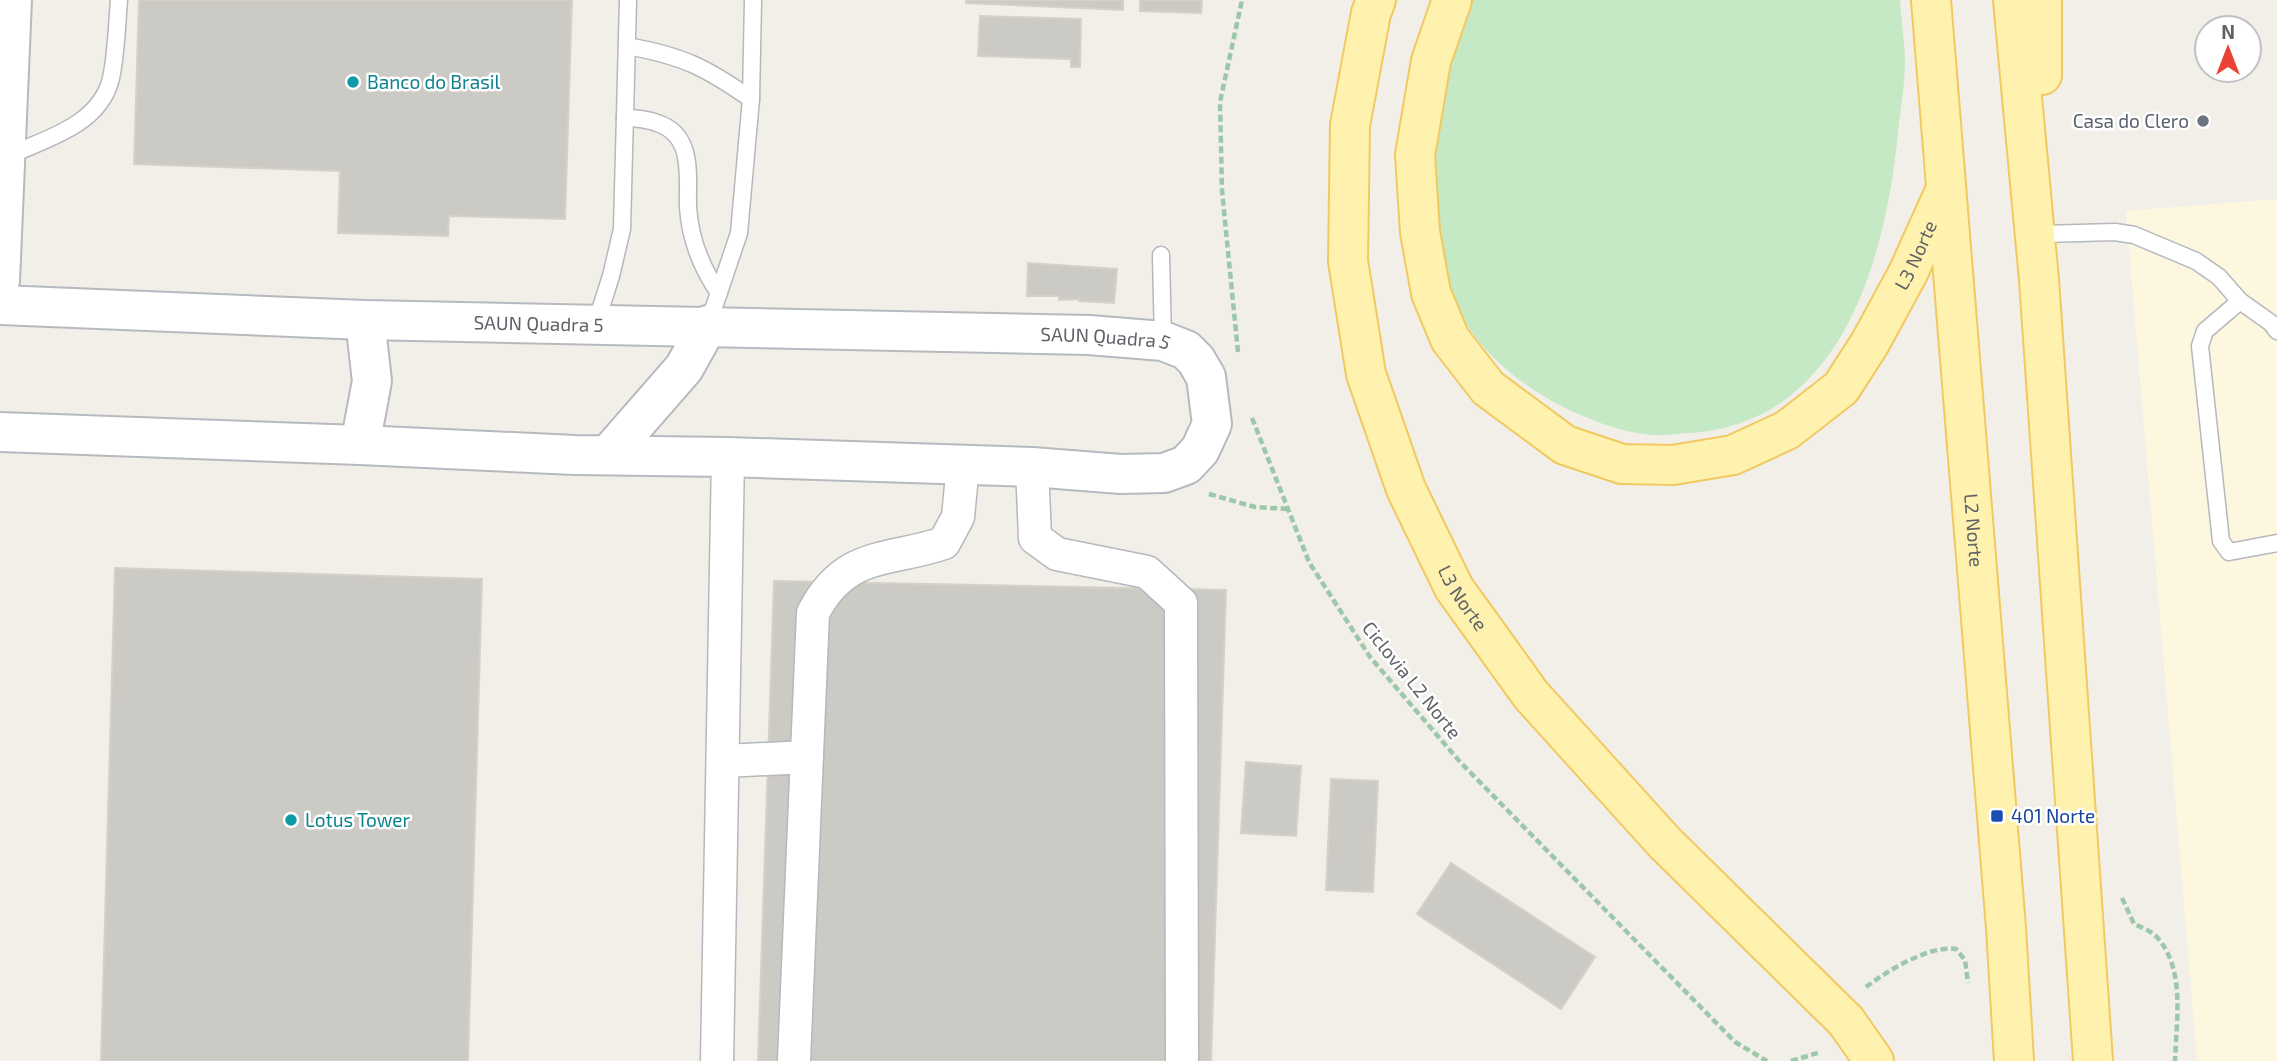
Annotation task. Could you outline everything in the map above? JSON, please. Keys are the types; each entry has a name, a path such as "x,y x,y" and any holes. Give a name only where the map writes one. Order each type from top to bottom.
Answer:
{"main road":[{"name":"L3 Norte","path":"1376,0 1371,13 1350,125 1348,261 1366,374 1406,489 1454,588 1531,695 1665,843 1846,1021 1874,1061"},
{"name":"L3 Norte","path":"1452,0 1431,61 1415,155 1420,232 1431,293 1450,339 1488,388 1565,445 1622,464 1673,465 1733,456 1787,430 1841,388 1849,377 1908,273 1947,186"},
{"name":"L2 Norte","path":"1931,0 2006,928 2014,1061"},
{"path":"2013,0 2039,280 2093,1061"},
{"path":"2039,280 2043,234 2042,0"}],"street":[{"path":"0,281 12,0"},
{"name":"SAUN Quadra 5","path":"0,304 365,320 596,323 713,309 1163,341 1186,350 1206,377 1212,424 1200,450 1186,465 1164,473 1121,474 1032,467 609,454 575,456 0,432"},
{"path":"609,454 684,368 713,309"},
{"path":"360,445 372,381 365,320"},
{"path":"717,1061 728,457"},
{"path":"794,1061 813,613 823,593 841,575 875,558 919,551 944,542 958,517 963,466"},
{"path":"1032,467 1035,538 1057,554 1147,572 1181,603 1182,1061"},
{"path":"724,761 807,757"}],"lane":[{"path":"5,157 72,127 93,112 110,82 119,0"},
{"path":"596,323 622,229 628,0"},
{"path":"713,309 739,233 751,99 754,0"},
{"path":"627,46 666,53 698,65 715,73 751,99"},
{"path":"625,117 659,123 684,145 689,167 688,209 694,242 713,309"},
{"path":"2043,234 2115,232 2134,235 2196,261 2219,277 2240,301 2271,323 2277,331"},
{"path":"1161,255 1163,341"},
{"path":"2240,301 2205,331 2200,346 2221,541 2230,552 2277,543"}],"path":[{"path":"1238,353 1222,191 1220,102 1242,0"},
{"name":"Ciclovia L2 Norte","path":"1247,406 1310,562 1370,657 1461,763 1735,1042 1767,1061"},
{"path":"1164,473 1209,494 1255,508 1288,509"},
{"path":"2083,888 2117,888 2134,924 2150,931 2162,942 2177,978 2175,1061"}],"shaded area":[{"path":"2277,199 2277,1061 2197,1061 2126,211"}],"green space":[{"path":"1460,0 1900,0 1905,54 1904,78 1893,174 1883,226 1868,277 1848,324 1820,366 1785,400 1740,423 1686,433 1642,434 1600,423 1552,401 1515,377 1469,329 1450,290 1430,184"}],"building":[{"name":"Banco do Brasil","path":"139,0 572,0 565,219 449,216 448,236 338,233 340,171 134,164"},
{"path":"966,0 1123,0 1123,10 966,3"},
{"path":"1140,0 1202,0 1201,13 1140,11"},
{"path":"980,16 1081,19 1080,67 1071,67 1071,59 978,56"},
{"path":"1028,263 1117,269 1114,303 1059,300 1059,296 1027,296"},
{"name":"Lotus Tower","path":"115,568 482,579 468,1061 101,1061"},
{"path":"774,581 1226,590 1211,1061 758,1061"},
{"path":"1246,762 1301,766 1296,836 1241,833"},
{"path":"1331,779 1378,781 1373,892 1326,890"},
{"path":"1451,863 1595,957 1561,1009 1417,914"}],"place":[{"name":"Banco do Brasil","path":"353,82"},
{"name":"Casa do Clero","path":"2203,121"},
{"name":"401 Norte","path":"1997,816"},
{"name":"Lotus Tower","path":"291,820"}]}
